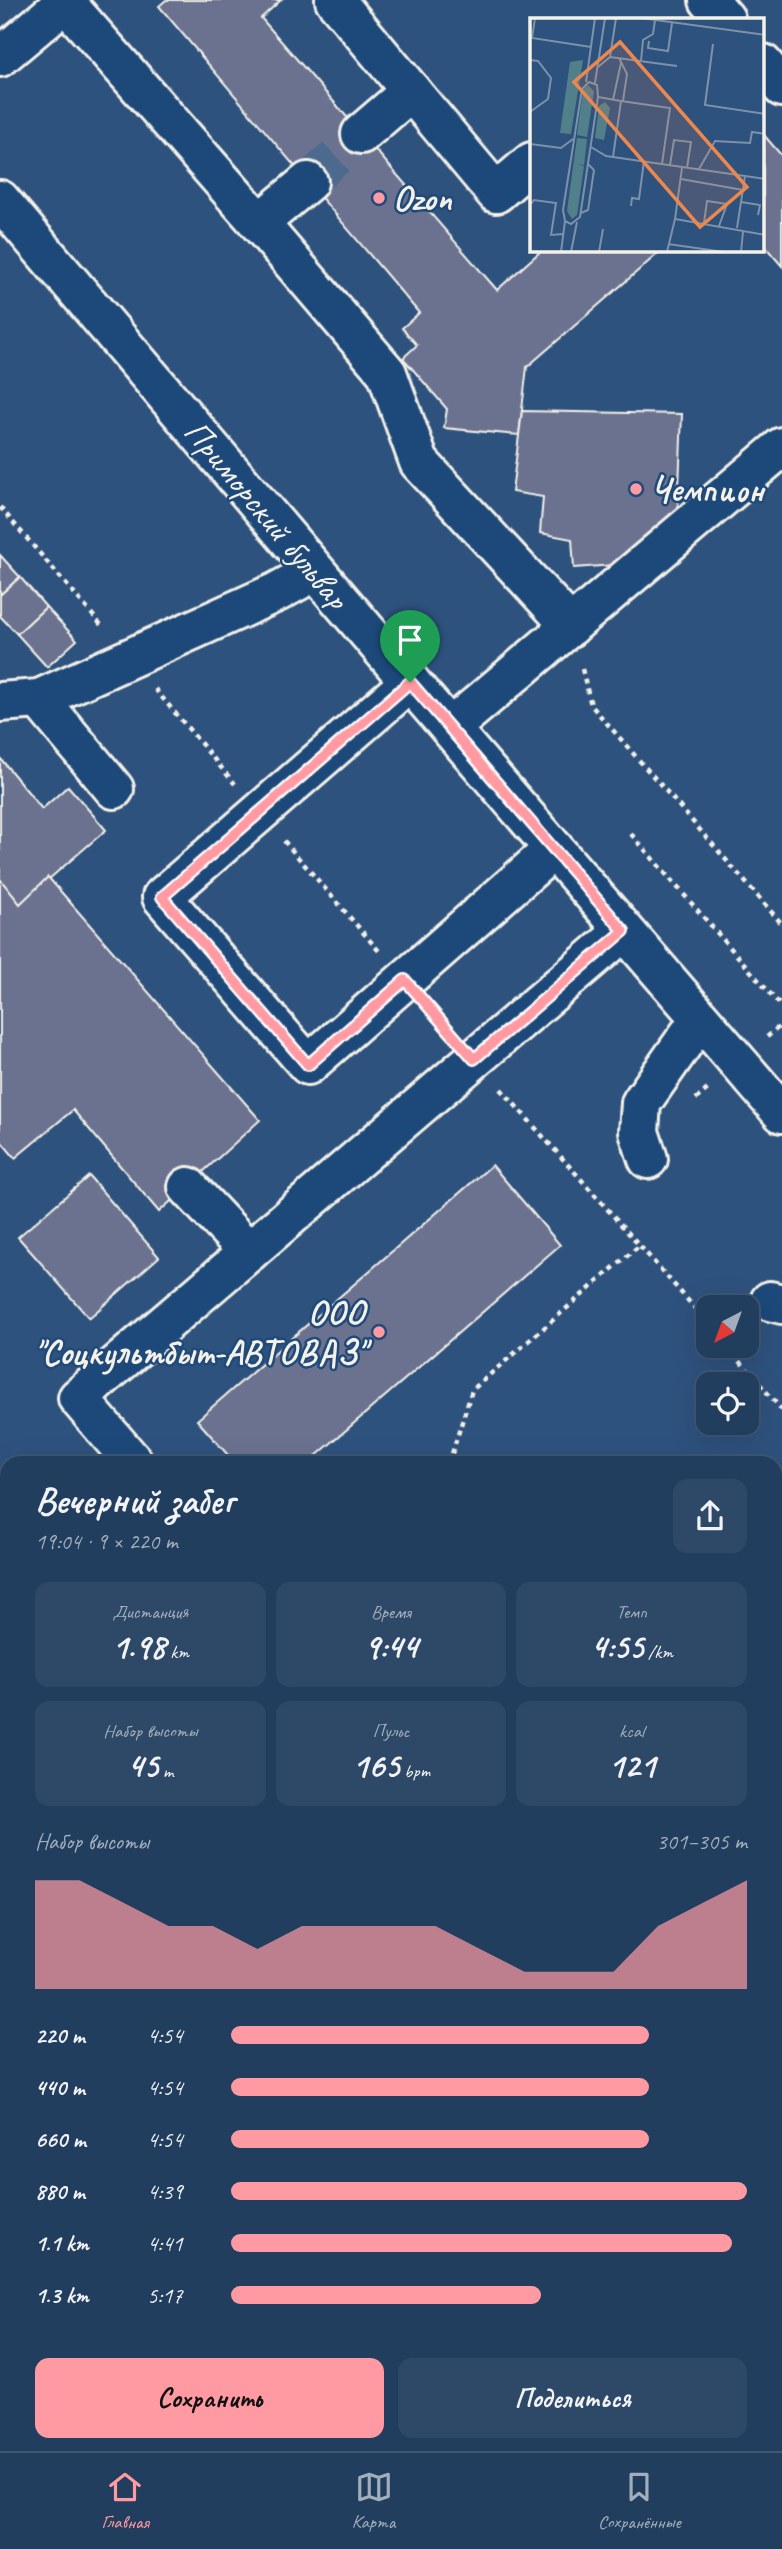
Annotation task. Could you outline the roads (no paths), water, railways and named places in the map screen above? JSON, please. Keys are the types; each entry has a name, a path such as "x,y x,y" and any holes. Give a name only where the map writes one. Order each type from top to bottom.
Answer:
{"main road":[{"path":"335,0 496,193 530,164"},
{"path":"0,57 66,1 387,373 419,462 571,626"},
{"path":"764,65 782,87"},
{"path":"361,134 411,91"},
{"path":"259,223 308,182"},
{"name":"Приморский бульвар","path":"0,200 624,931 700,1019 779,1103"},
{"path":"450,728 782,447"},
{"path":"0,702 38,699 264,598 315,571"},
{"path":"410,682 162,897 308,1065 554,849"},
{"path":"38,699 114,789"},
{"path":"128,1456 78,1398 624,931"},
{"path":"648,1159 639,1132 641,1103 700,1019"},
{"path":"188,1188 248,1252"}],"tunnel":[{"path":"308,182 361,134"}],"place":[{"name":"Ozon","path":"379,198"},
{"name":"Чемпион","path":"636,489"},
{"name":"ООО \"Соцкультбыт-АВТОВАЗ\"","path":"379,1332"}]}
